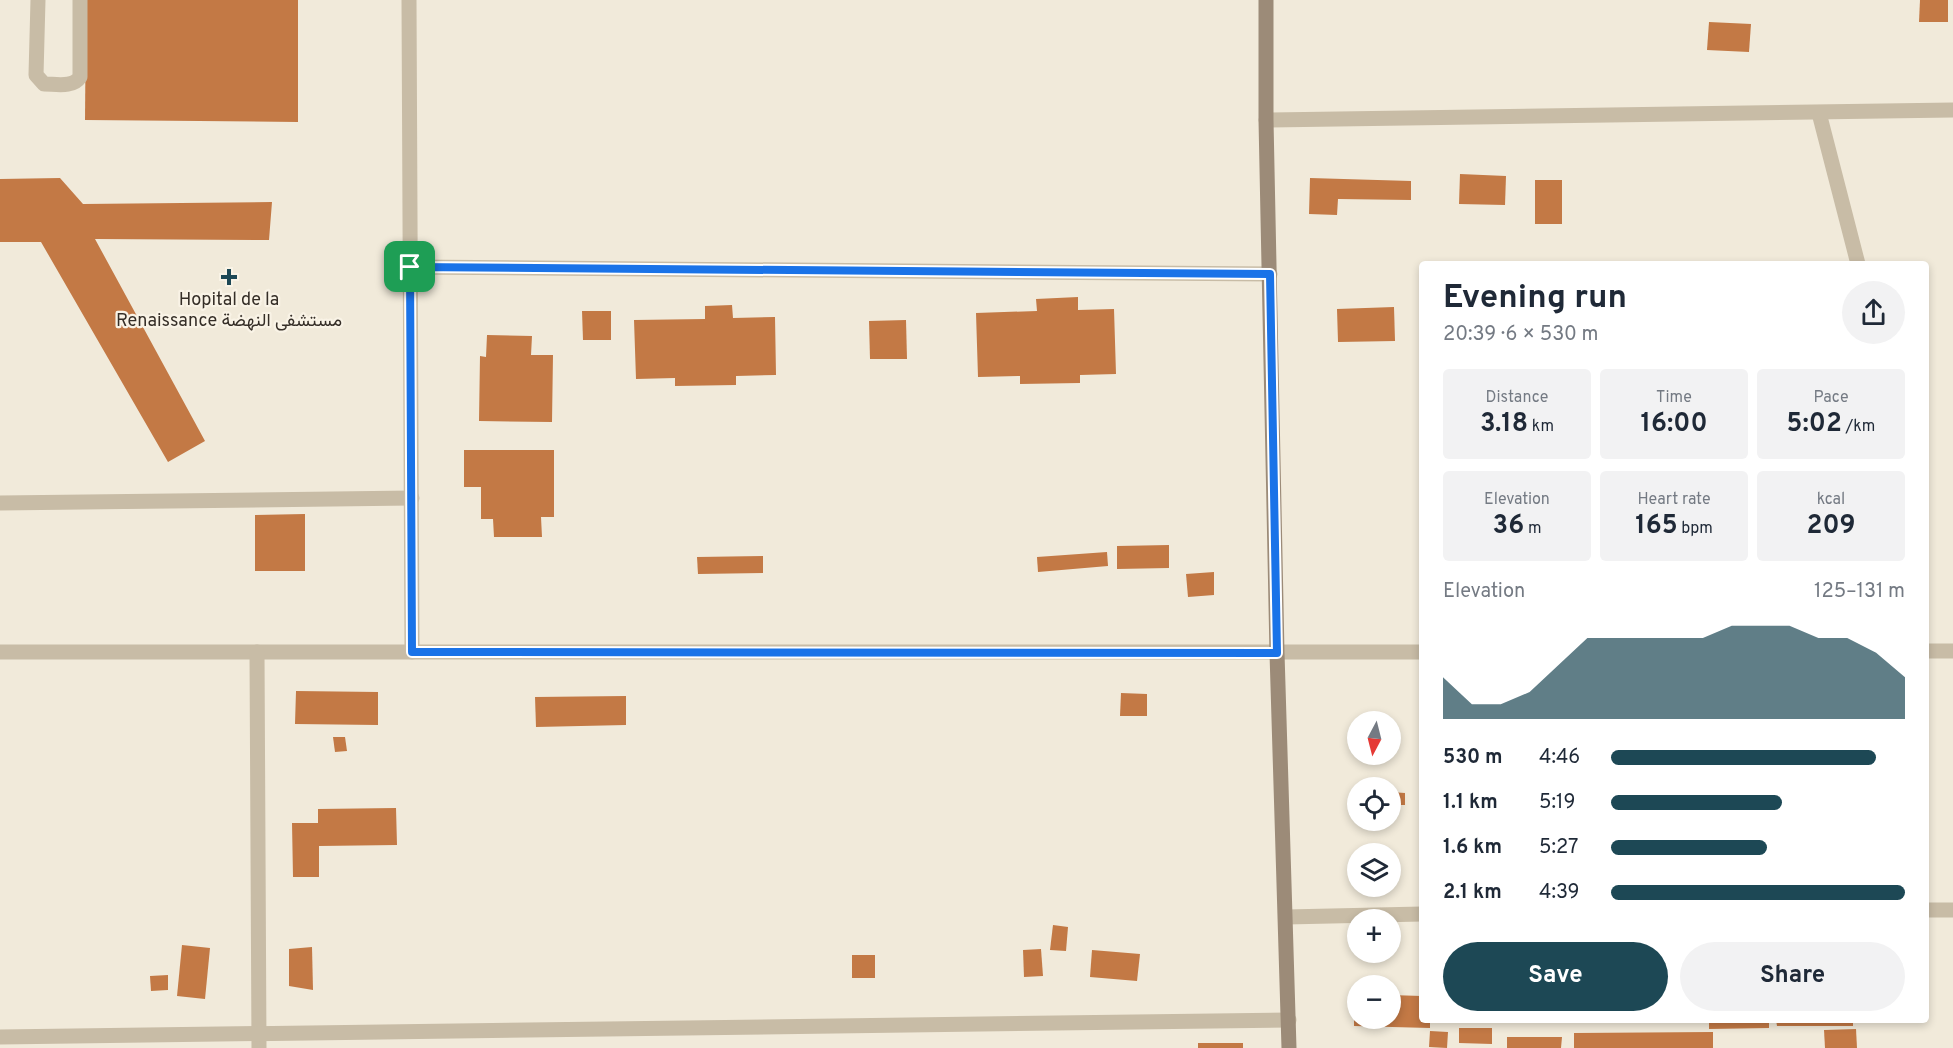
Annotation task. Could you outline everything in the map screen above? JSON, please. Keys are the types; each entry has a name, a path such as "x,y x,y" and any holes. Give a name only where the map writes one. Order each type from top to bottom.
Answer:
{"street":[{"path":"38,0 36,75 44,84 71,84 80,77 80,0"},
{"path":"409,0 412,652"},
{"path":"1266,0 1266,120 1277,653 1289,1048"},
{"path":"1266,120 1953,110"},
{"path":"1819,112 1857,261"},
{"path":"410,267 1270,274"},
{"path":"0,503 412,498"},
{"path":"1929,651 1953,651"},
{"path":"0,652 1419,652"},
{"path":"257,652 259,1041"},
{"path":"1929,910 1953,909"},
{"path":"1286,917 1419,914"},
{"path":"0,1037 259,1041 1289,1020"}],"building":[{"path":"86,0 298,0 298,122 85,120"},
{"path":"1920,0 1948,0 1948,22 1919,22"},
{"path":"1709,22 1751,24 1749,52 1707,50"},
{"path":"1460,174 1506,176 1505,205 1459,204"},
{"path":"60,178 83,204 272,202 269,240 95,239 205,441 168,462 41,242 0,242 0,179"},
{"path":"1310,178 1411,181 1411,200 1338,199 1337,215 1309,214"},
{"path":"1535,180 1562,180 1562,224 1535,224"},
{"path":"1078,297 1078,310 1114,309 1116,374 1080,375 1080,383 1020,384 1020,376 978,377 976,313 1037,311 1036,299"},
{"path":"732,305 733,318 775,317 776,375 736,376 736,385 675,386 675,378 636,379 634,320 705,319 705,306"},
{"path":"1394,307 1395,341 1338,342 1337,309"},
{"path":"582,311 611,311 611,340 583,340"},
{"path":"906,320 907,359 870,359 869,321"},
{"path":"487,335 532,336 531,355 553,355 552,422 479,421 480,356 486,357"},
{"path":"464,450 554,450 554,517 541,517 542,537 494,537 493,519 481,519 481,487 464,487"},
{"path":"305,514 305,571 255,571 255,515"},
{"path":"1169,545 1169,568 1117,569 1117,546"},
{"path":"1107,552 1108,566 1038,572 1037,557"},
{"path":"763,556 763,573 698,574 697,557"},
{"path":"1214,572 1214,595 1188,597 1186,574"},
{"path":"296,691 378,692 378,725 295,724"},
{"path":"1121,693 1147,694 1147,716 1120,716"},
{"path":"626,696 626,725 536,727 535,697"},
{"path":"333,737 345,737 347,751 335,752"},
{"path":"1401,793 1405,793 1405,805 1401,805"},
{"path":"396,808 397,845 319,846 319,877 293,877 292,823 318,823 318,809"},
{"path":"1053,925 1068,927 1066,951 1050,950"},
{"path":"182,945 210,948 205,999 177,996"},
{"path":"312,947 313,990 289,986 289,949"},
{"path":"1041,949 1043,976 1024,977 1023,950"},
{"path":"1092,950 1140,954 1137,981 1090,977"},
{"path":"852,955 875,955 875,978 852,978"},
{"path":"168,975 168,990 151,991 150,976"},
{"path":"1401,995 1419,996 1419,1023 1430,1023 1430,1028 1401,1027"},
{"path":"1709,1023 1769,1023 1769,1028 1709,1029"},
{"path":"1776,1023 1853,1023 1853,1026 1777,1026"},
{"path":"1459,1028 1492,1028 1492,1044 1459,1043"},
{"path":"1856,1029 1857,1048 1825,1048 1824,1030"},
{"path":"1430,1031 1448,1032 1447,1048 1429,1047"},
{"path":"1713,1032 1713,1048 1574,1048 1574,1033"},
{"path":"1507,1037 1562,1037 1561,1048 1507,1048"},
{"path":"1198,1043 1243,1043 1243,1048 1198,1048"}],"place":[{"name":"Hopital de la Renaissance مستشفى النهضة","path":"229,277"}],"route":[{"path":"410,267 1270,274 1277,653 412,652 410,267"}]}
